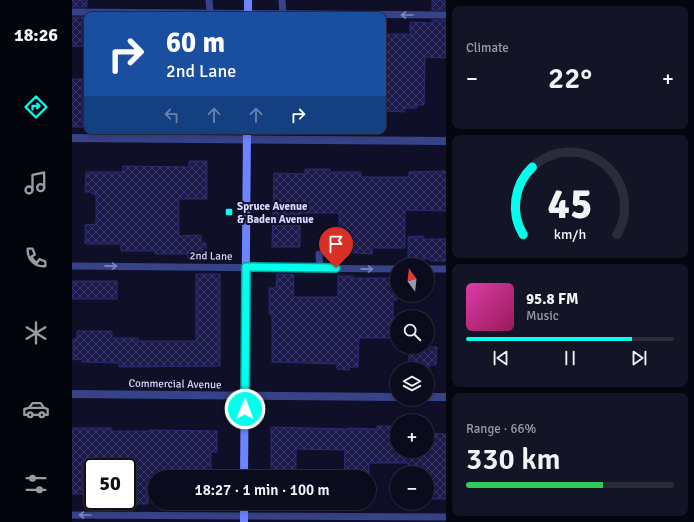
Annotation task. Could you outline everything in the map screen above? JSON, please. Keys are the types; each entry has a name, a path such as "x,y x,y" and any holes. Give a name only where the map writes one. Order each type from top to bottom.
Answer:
{"main road":[{"path":"248,0 248,12"},
{"path":"244,470 247,135"}],"street":[{"path":"72,138 247,135 446,141"},
{"name":"Commercial Avenue","path":"72,394 390,397"},
{"path":"434,397 446,397"}],"lane":[{"path":"209,0 210,12"},
{"path":"282,0 283,12"},
{"path":"72,12 84,12"},
{"path":"386,15 446,15"},
{"path":"319,254 320,268"},
{"name":"2nd Lane","path":"72,266 390,269"},
{"path":"434,269 446,269"},
{"path":"72,515 244,519 446,517"}],"building":[{"path":"72,0 87,0 87,7 72,7"},
{"path":"432,0 445,0 445,10 432,10"},
{"path":"72,17 84,17 84,47 72,46"},
{"path":"432,20 445,20 445,58 425,57 424,105 417,105 417,108 405,108 405,112 386,111 386,34 410,34 410,22 432,23"},
{"path":"72,79 84,79 83,127 72,127"},
{"path":"189,161 207,161 207,199 179,199 179,236 201,235 201,243 206,243 206,259 188,259 188,254 155,254 155,251 121,251 121,244 85,244 85,225 96,224 96,194 85,192 86,172 123,172 123,166 189,167"},
{"path":"305,169 330,169 330,172 361,172 361,177 409,177 409,172 446,171 446,211 405,210 405,248 372,248 372,254 339,252 339,213 300,213 300,247 272,247 274,173 305,174"},
{"path":"423,236 423,239 446,239 446,261 434,261 434,258 408,258 408,237"},
{"path":"196,274 220,274 220,366 119,367 119,363 82,362 82,359 73,360 73,339 77,339 77,331 112,331 112,338 138,338 138,341 196,341"},
{"path":"277,274 294,275 293,297 338,297 338,276 353,276 353,278 390,278 390,302 393,302 393,310 390,310 390,338 359,338 358,367 349,367 349,370 337,369 337,364 272,362 272,314 269,314 269,288 276,288"},
{"path":"72,281 117,281 117,299 72,299"},
{"path":"434,347 437,347 436,365 434,365 434,362 409,362 409,354 434,354"},
{"path":"377,426 390,426 390,458 434,458 434,433 446,434 446,499 434,499 434,466 408,466 408,463 369,463 369,470 344,470 345,450 296,449 296,470 271,470 271,427 377,429"},
{"path":"72,428 111,428 111,431 217,431 217,452 211,452 211,470 148,470 148,504 136,504 136,458 84,458 84,494 72,494"}],"place":[{"name":"Spruce Avenue & Baden Avenue","path":"229,212"}],"route":[{"path":"245,409 246,267 336,268"}]}
